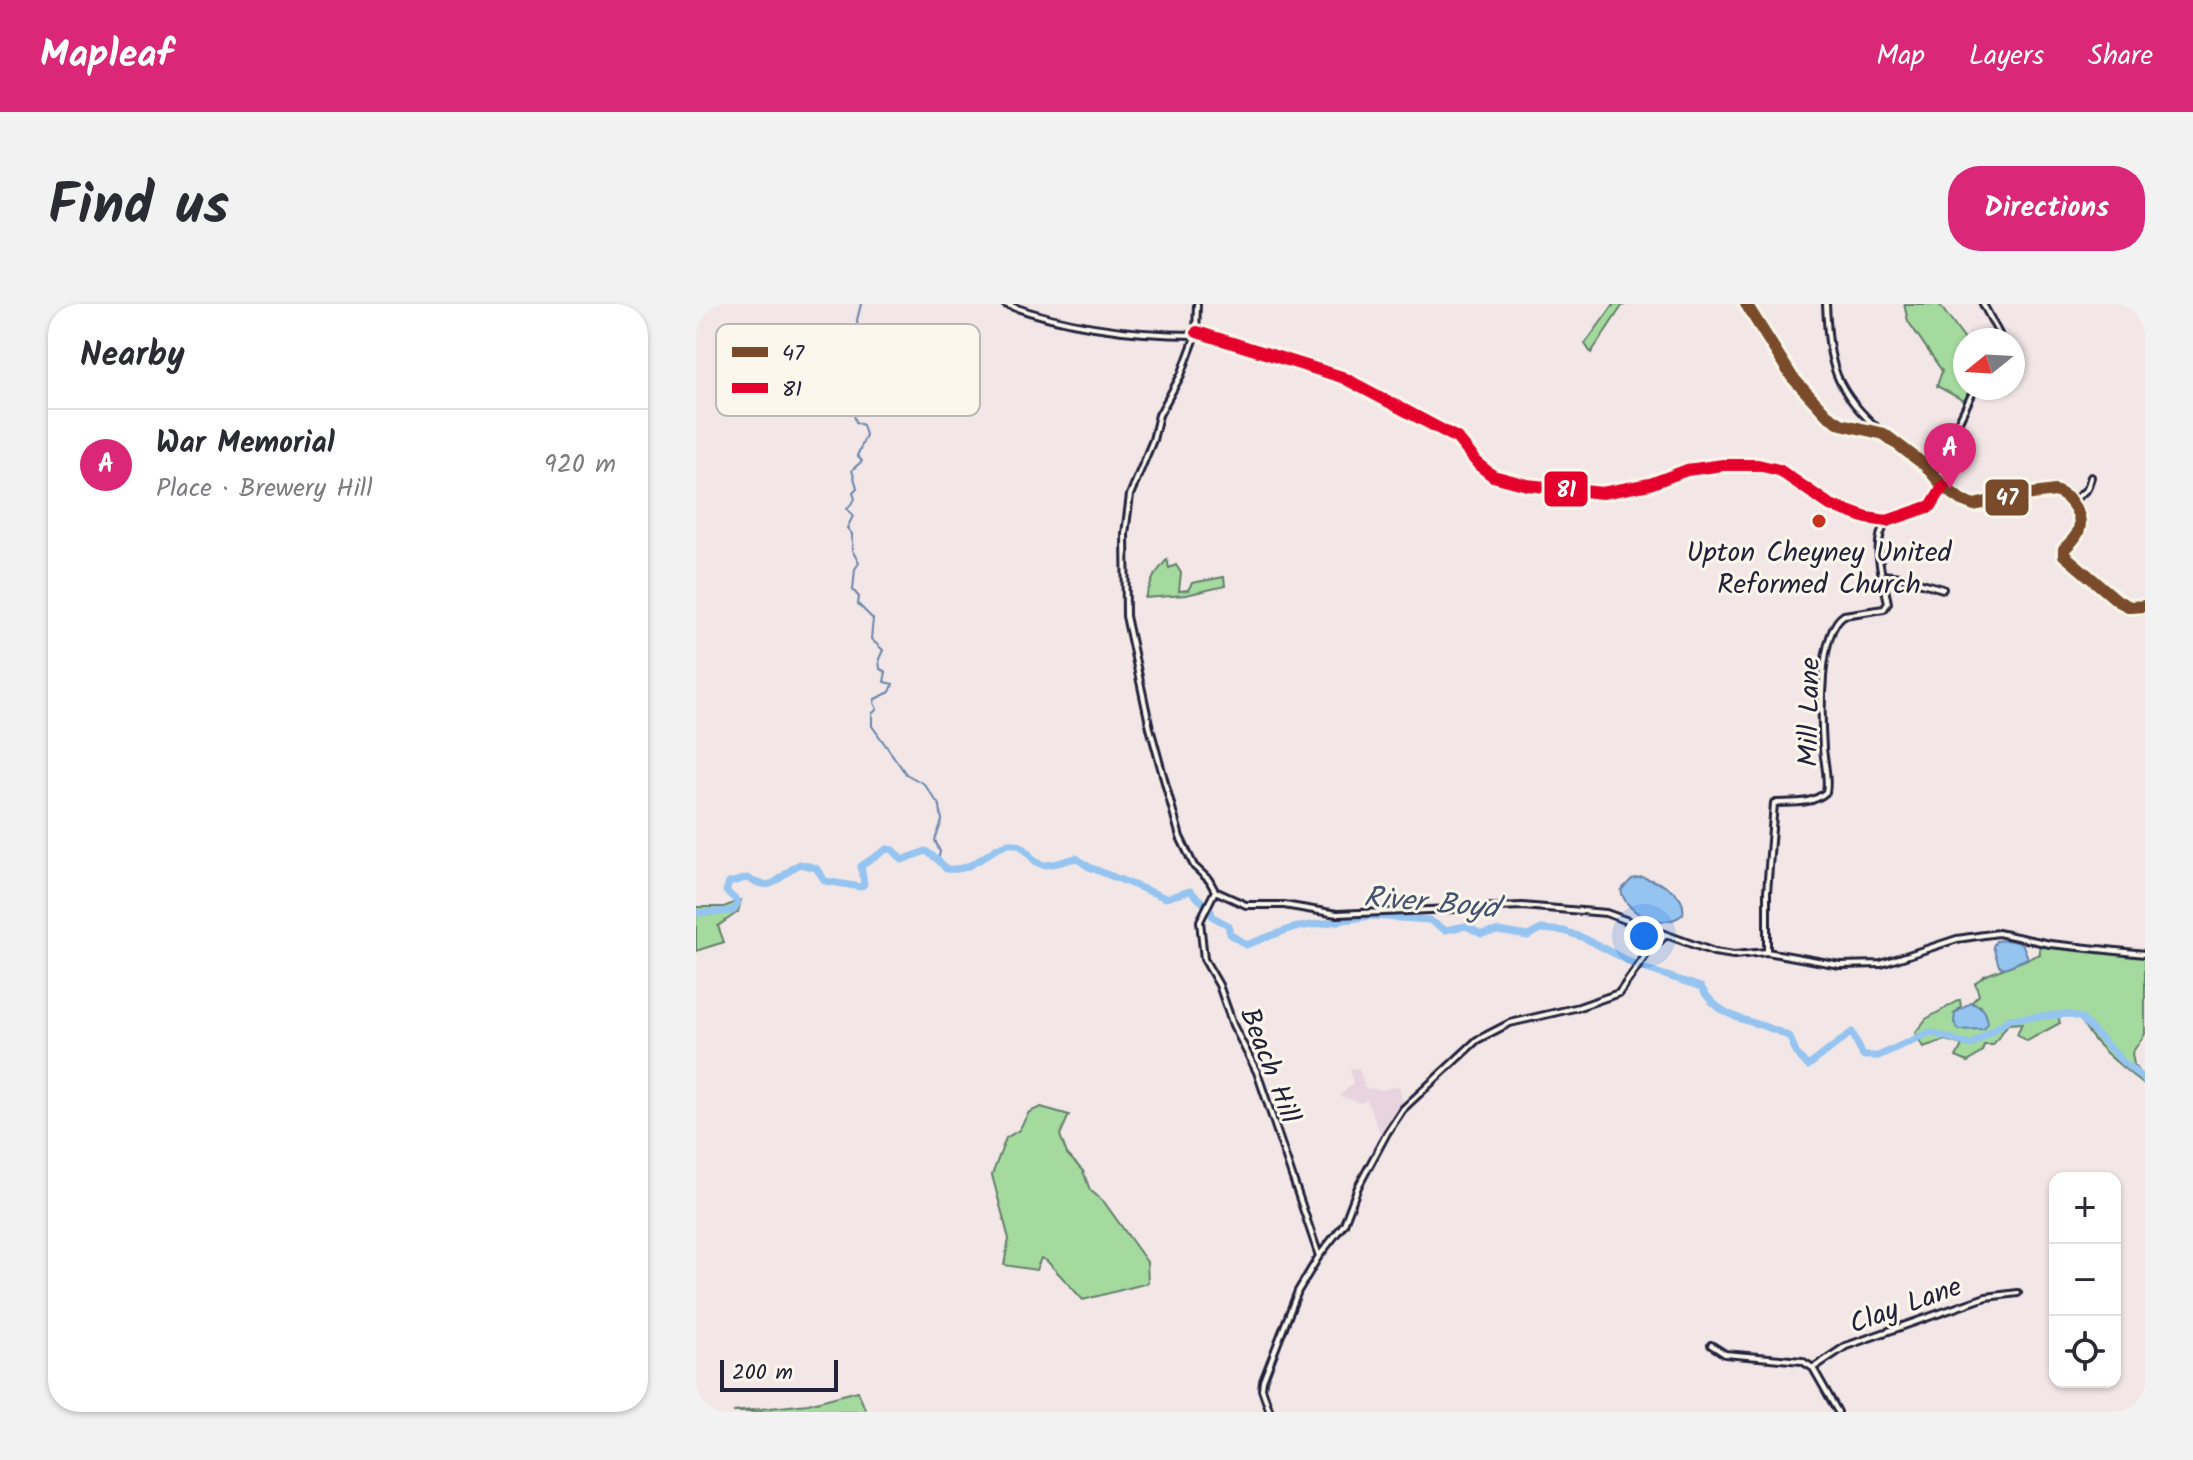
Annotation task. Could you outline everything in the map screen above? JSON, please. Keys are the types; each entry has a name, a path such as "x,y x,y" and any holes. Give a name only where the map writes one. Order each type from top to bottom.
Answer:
{"street":[{"path":"1005,304 1041,316 1118,332 1197,334 1342,377 1457,438 1479,465 1493,476 1552,489 1602,493 1650,484 1687,470 1723,465 1767,466 1794,478 1830,505 1867,518 1887,521 1931,506 1943,486"},
{"path":"1197,304 1197,334 1181,375 1162,408 1153,440 1130,495 1125,534 1126,616 1154,742 1180,837 1194,866 1209,880 1215,891 1246,905 1288,906 1337,914 1522,906 1606,913 1727,955 1767,952 1840,965 1871,966 1957,939 1998,933 2050,944 2145,954"},
{"path":"1746,304 1792,377 1827,415 1850,427 1884,434"},
{"path":"1826,304 1830,350 1842,389 1853,405 1926,466 1943,486 1970,505 2055,491 2062,493 2071,502 2080,524 2076,536 2064,549 2064,555 2118,601 2130,607 2145,606"},
{"path":"1983,304 1996,328"},
{"path":"1926,466 1949,437 1969,400"},
{"path":"2071,502 2087,489 2091,477"},
{"name":"Mill Lane","path":"1767,952 1767,892 1774,803 1803,802 1826,792 1822,709 1824,666 1832,628 1844,615 1887,606 1877,549 1878,539 1887,521"},
{"path":"1883,575 1943,589"},
{"name":"Beach Hill","path":"1215,891 1200,921 1204,959 1219,985 1233,1025 1257,1072 1319,1256"},
{"path":"1270,1412 1262,1389 1263,1381 1298,1291 1319,1256 1344,1224 1364,1175 1403,1109 1486,1034 1510,1023 1607,998 1624,989 1641,962 1666,935"},
{"name":"Clay Lane","path":"1813,1368 1846,1346 1986,1297 2018,1293"},
{"path":"1711,1345 1725,1354 1802,1361 1813,1368 1838,1412"}],"shaded area":[{"path":"1359,1068 1365,1088 1382,1090 1399,1086 1404,1106 1382,1138 1367,1100 1361,1103 1339,1096 1353,1084 1350,1069"}],"green space":[{"path":"1614,304 1626,304 1591,353 1585,344"},
{"path":"1904,304 1939,304 1956,328 1953,328 1953,395 1937,386 1942,371 1908,321"},
{"path":"1167,559 1169,568 1176,565 1181,573 1179,591 1188,590 1192,583 1224,577 1225,586 1186,595 1145,598 1154,576"},
{"path":"741,900 738,912 718,926 724,942 696,951 696,907 724,907"},
{"path":"2039,944 2145,957 2145,1034 2132,1053 2134,1065 2144,1080 2142,1083 2099,1046 2081,1019 2068,1014 2058,1016 2060,1023 2027,1041 2017,1034 2022,1023 2008,1024 1993,1045 1984,1045 1982,1052 1968,1062 1956,1057 1962,1045 1945,1040 1923,1047 1915,1033 1926,1019 1960,1000 1961,1007 1955,1013 1980,1006 1971,1003 1979,995 1975,983 1984,976 2040,954"},
{"path":"1041,1107 1069,1115 1060,1135 1067,1154 1083,1171 1090,1190 1104,1202 1147,1262 1148,1283 1083,1300 1041,1258 1036,1270 1004,1265 1009,1239 992,1175 1006,1138 1019,1130 1029,1112"},
{"path":"858,1391 866,1412 733,1412 808,1404"}],"water":[{"path":"1642,877 1676,894 1681,900 1683,914 1666,921 1656,920 1630,907 1621,890 1632,879"},
{"path":"1996,941 2022,943 2028,958 2005,968 1999,966 1993,946"},
{"path":"1971,1003 1983,1010 1988,1023 1984,1029 1959,1030 1954,1022 1955,1013"}],"waterway":[{"path":"857,324 861,304"},
{"path":"854,416 856,422 863,425 866,435 857,456 862,461 852,470 857,488 853,492 855,499 847,509 853,516 847,528 852,534 852,550 859,563 855,569 853,590 859,597 858,604 873,619 871,639 883,650 879,659 880,669 886,672 884,682 893,684 890,692 875,699 877,709 872,714 872,726 906,774 924,784 940,806 942,821 935,840 940,852 938,860"},
{"name":"River Boyd","path":"696,913 733,911 738,902 726,891 729,883 747,878 764,885 771,884 800,864 816,868 825,881 861,887 864,884 861,866 887,849 893,850 902,860 926,851 946,869 957,869 976,862 999,847 1015,844 1040,864 1076,858 1089,867 1166,898 1190,891 1210,909 1213,917 1228,925 1230,934 1246,945 1292,928 1370,916 1429,920 1445,930 1466,926 1481,934 1498,931 1528,936 1541,929 1564,931 1640,967 1701,987 1709,999 1729,1014 1790,1037 1796,1053 1808,1066 1852,1032 1863,1056 1878,1056 1930,1032 1971,1045 2010,1019 2068,1014 2081,1018 2124,1063 2145,1080"}],"transit line":[{"name":"47","path":"1746,304 1792,377 1827,415 1841,424 1884,434 1926,466 1943,486 1961,500 1974,505 2055,491 2061,494 2075,508 2080,521 2077,534 2064,549 2064,555 2118,601 2130,607 2145,606"},
{"name":"81","path":"1197,332 1342,377 1457,438 1479,465 1493,476 1527,485 1602,493 1650,484 1687,470 1723,465 1758,465 1779,470 1830,505 1867,518 1887,521 1931,506 1943,486"}],"place":[{"name":"War Memorial","path":"1950,489"},
{"name":"Upton Cheyney United Reformed Church","path":"1819,521"}]}
